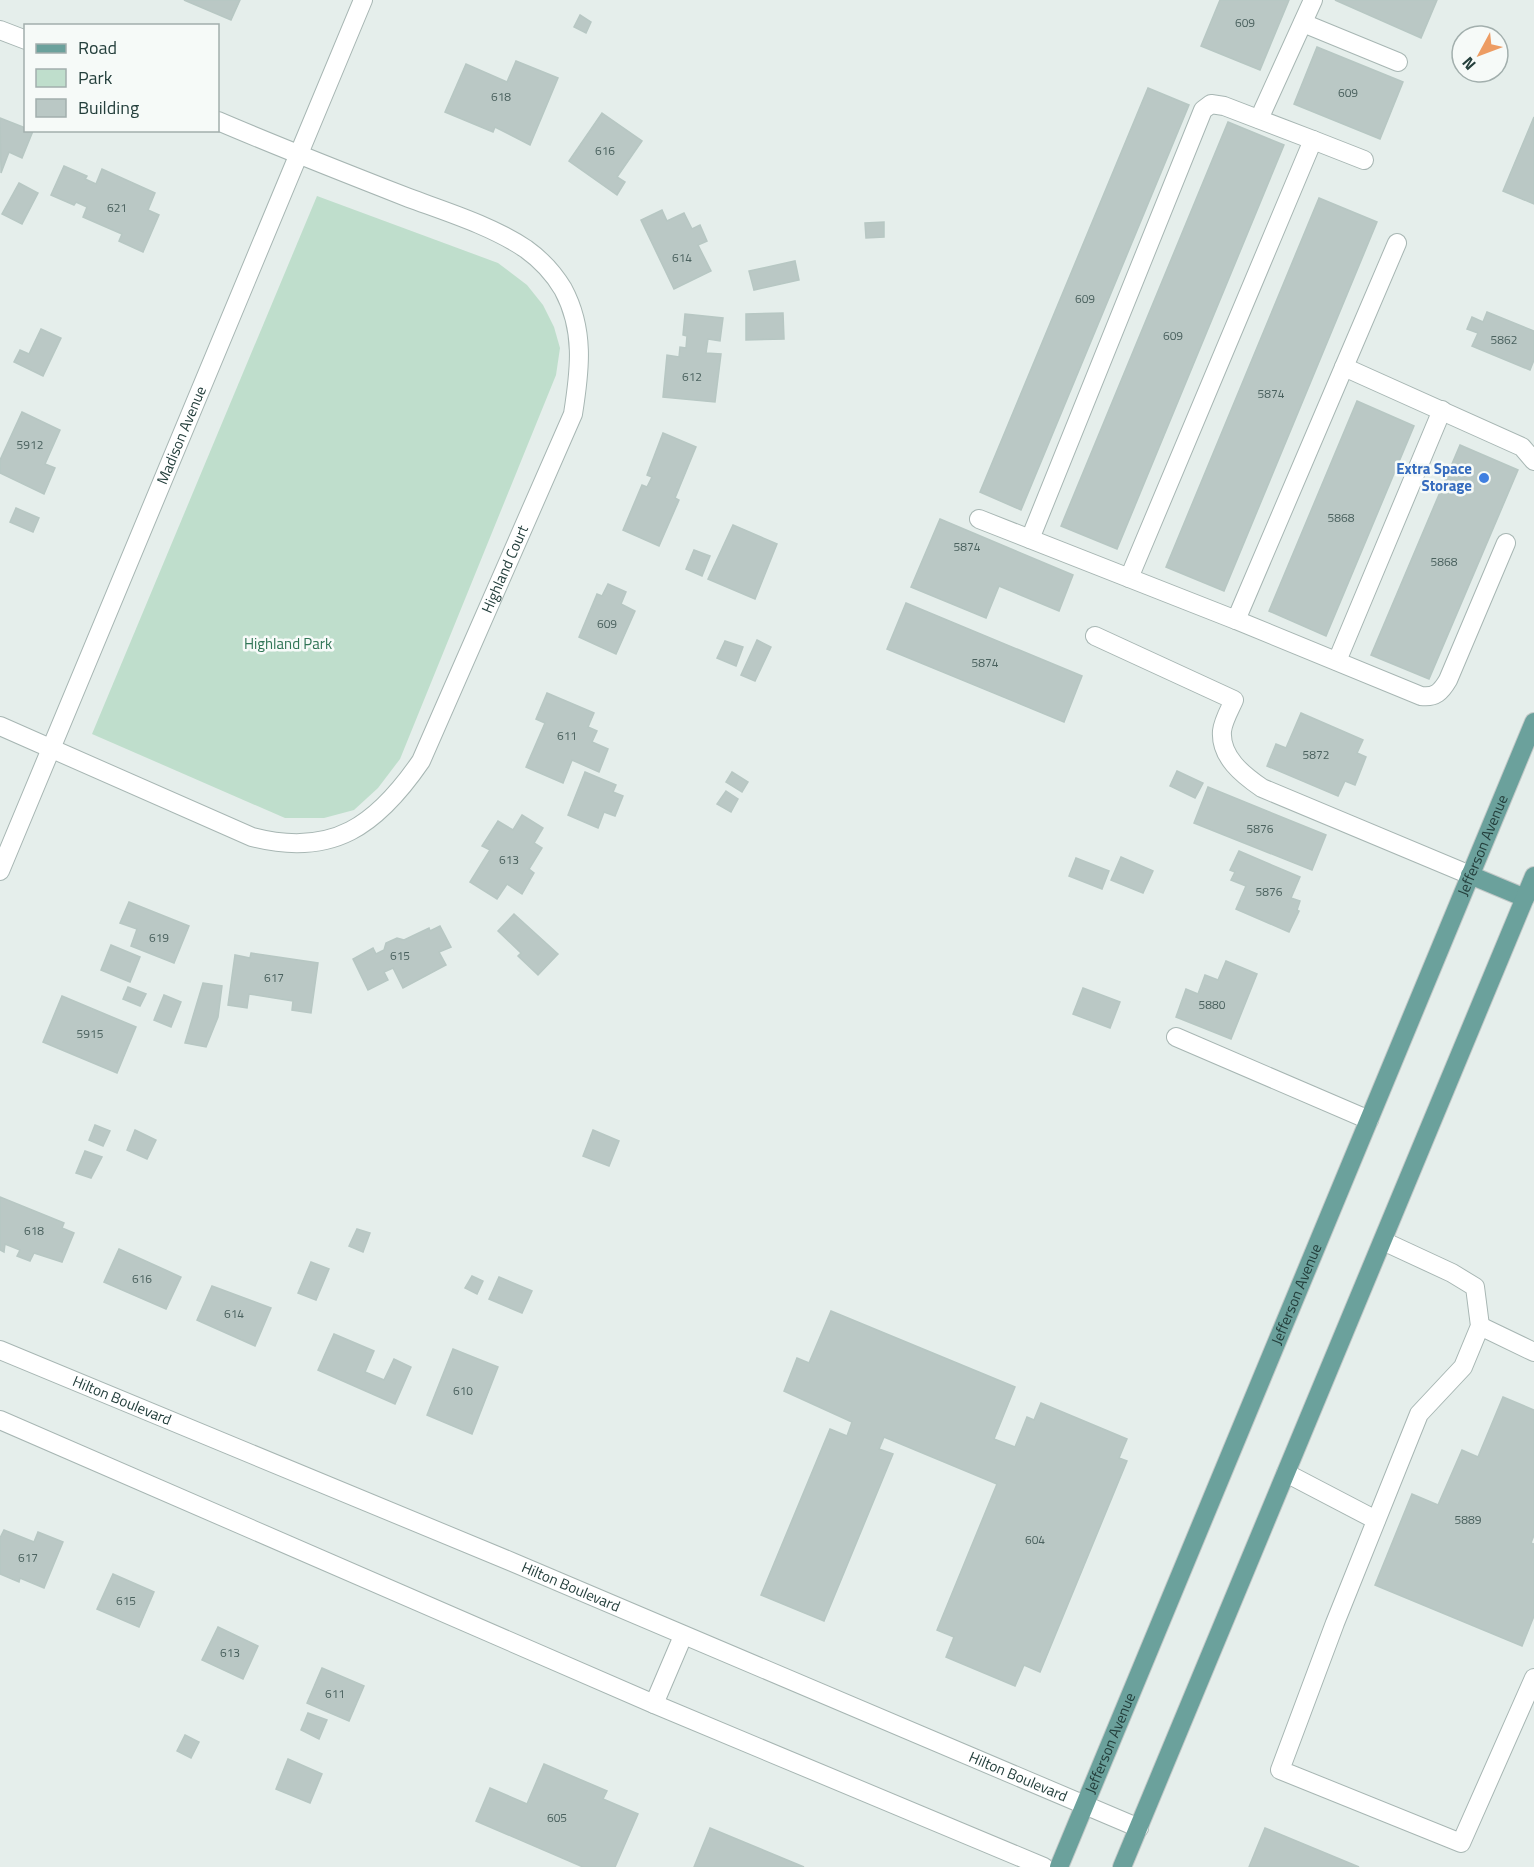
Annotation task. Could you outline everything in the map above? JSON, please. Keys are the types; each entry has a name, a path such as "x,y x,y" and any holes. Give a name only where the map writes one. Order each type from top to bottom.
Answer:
{"main road":[{"name":"Jefferson Avenue","path":"1059,1867 1534,722"},
{"path":"1470,875 1525,898"},
{"path":"1122,1867 1534,876"}],"street":[{"name":"Madison Avenue","path":"0,871 363,0"},
{"path":"1259,119 1313,0"},
{"path":"1303,23 1398,62"},
{"path":"0,30 24,39"},
{"path":"1030,539 1203,110 1211,104 1224,106 1364,160"},
{"name":"Highland Court","path":"0,726 252,837 271,842 300,844 329,839 356,830 372,819 399,792 421,761 573,414 580,374 579,338 573,312 562,288 546,266 525,249 468,220 297,155 219,121"},
{"path":"1129,578 1312,140"},
{"path":"1236,620 1397,243"},
{"path":"1344,367 1522,447 1534,461"},
{"path":"1336,661 1442,410"},
{"path":"980,519 1421,696 1431,697 1441,691 1448,680 1506,543"},
{"path":"1095,636 1234,700 1222,730 1223,749 1237,768 1262,788 1470,875"},
{"path":"1176,1037 1369,1120"},
{"path":"1383,1241 1452,1273 1475,1287 1480,1326 1463,1367 1419,1414 1280,1770 1461,1843 1534,1678"},
{"path":"1480,1326 1534,1352"},
{"name":"Hilton Boulevard","path":"0,1350 512,1562 1139,1828"},
{"path":"0,1420 654,1704 1044,1867"},
{"path":"1286,1473 1376,1520"},
{"path":"654,1704 683,1636"}],"green space":[{"name":"Highland Park","path":"317,196 498,263 527,285 543,305 554,327 560,348 556,375 400,759 378,788 354,810 324,818 285,818 92,734"}],"building":[{"path":"184,0 240,0 231,20"},
{"path":"1220,0 1289,0 1260,70 1201,46"},
{"path":"1335,0 1437,0 1421,38"},
{"path":"580,15 591,22 586,33 574,27"},
{"path":"1317,47 1403,82 1380,139 1294,104"},
{"path":"516,61 558,78 530,145 495,127 493,132 445,112 466,64 507,82"},
{"path":"1148,88 1189,105 1021,510 980,492"},
{"path":"602,113 642,141 617,177 625,182 617,195 569,161"},
{"path":"1534,117 1534,204 1503,191"},
{"path":"0,118 24,127 24,132 33,132 22,158 9,152 1,173"},
{"path":"1228,122 1284,145 1117,549 1061,526"},
{"path":"64,166 87,176 85,179 96,184 102,169 155,193 148,210 159,215 143,252 119,241 122,234 83,217 87,207 76,202 74,205 51,195"},
{"path":"19,183 38,193 22,224 2,214"},
{"path":"1319,198 1377,222 1224,591 1166,567"},
{"path":"662,210 667,221 684,213 692,229 700,225 707,241 698,245 711,271 674,289 641,220"},
{"path":"884,222 884,237 866,238 865,223"},
{"path":"795,261 799,280 754,290 749,271"},
{"path":"1487,312 1534,331 1534,360 1530,370 1472,346 1478,333 1467,329 1472,317 1483,322"},
{"path":"783,313 784,339 746,340 746,314"},
{"path":"685,314 723,318 720,341 708,339 706,353 721,354 715,402 663,397 667,355 679,357 680,347 686,348 687,336 683,335"},
{"path":"41,329 61,338 43,376 14,362 20,350 29,354"},
{"path":"1357,401 1414,426 1326,636 1269,611"},
{"path":"22,412 60,430 45,464 55,468 44,494 0,473 0,460"},
{"path":"663,433 696,447 675,498 679,500 659,546 623,530 642,485 647,487 652,477 647,475"},
{"path":"1460,445 1518,470 1429,679 1371,655"},
{"path":"16,508 39,518 33,532 10,522"},
{"path":"940,519 1073,575 1059,611 999,586 986,618 911,587"},
{"path":"733,525 777,544 755,599 708,579"},
{"path":"694,550 710,556 702,576 686,569"},
{"path":"608,584 626,592 621,604 635,611 616,654 579,637 597,594 602,596"},
{"path":"906,603 1082,676 1064,722 887,649"},
{"path":"757,640 771,647 755,681 741,675"},
{"path":"725,641 743,647 736,666 717,658"},
{"path":"547,693 594,713 588,727 597,731 592,742 608,749 599,772 572,760 563,783 526,767 545,723 536,719"},
{"path":"1301,713 1363,740 1357,753 1366,757 1355,785 1345,781 1338,796 1267,766 1276,744 1286,748"},
{"path":"1177,771 1203,783 1195,798 1170,786"},
{"path":"585,772 616,785 613,792 623,796 615,816 604,812 598,828 568,815"},
{"path":"732,772 748,782 742,792 726,782"},
{"path":"1208,787 1326,835 1312,870 1194,823"},
{"path":"726,791 738,799 731,812 717,804"},
{"path":"522,815 543,828 534,843 542,848 529,869 534,873 522,894 507,884 497,899 470,882 490,850 482,846 498,821 513,830"},
{"path":"1239,851 1300,877 1291,898 1300,901 1297,910 1299,911 1289,932 1236,909 1246,886 1231,880 1235,872 1230,870"},
{"path":"1121,857 1153,871 1143,893 1111,880"},
{"path":"1076,858 1109,871 1102,889 1069,876"},
{"path":"129,902 189,926 174,963 131,946 137,929 120,923"},
{"path":"514,914 558,954 538,975 518,956 521,953 498,931"},
{"path":"440,926 451,947 439,952 446,965 403,988 393,968 384,972 388,980 368,990 353,959 373,948 376,954 384,950 386,943 397,938 404,940 429,928 430,931"},
{"path":"111,945 140,957 130,982 101,970"},
{"path":"251,953 318,963 311,1013 292,1010 293,1001 249,994 247,1008 228,1005 235,955 250,958"},
{"path":"1226,961 1257,974 1231,1039 1176,1017 1186,989 1198,994 1205,975 1218,980"},
{"path":"203,983 222,986 218,1017 206,1047 185,1043"},
{"path":"128,987 146,994 140,1006 123,999"},
{"path":"1083,988 1120,1002 1110,1028 1073,1014"},
{"path":"164,995 181,1002 171,1027 154,1020"},
{"path":"62,996 136,1027 117,1073 43,1042"},
{"path":"95,1125 110,1131 103,1146 89,1140"},
{"path":"135,1130 156,1140 147,1159 127,1150"},
{"path":"593,1130 619,1141 609,1166 583,1156"},
{"path":"85,1151 102,1157 91,1178 76,1173"},
{"path":"0,1197 64,1223 62,1228 74,1233 62,1262 34,1253 30,1261 17,1256 20,1250 5,1244 4,1252 0,1250"},
{"path":"357,1229 370,1233 363,1252 349,1246"},
{"path":"119,1249 181,1277 166,1309 104,1282"},
{"path":"311,1262 329,1269 316,1300 298,1293"},
{"path":"472,1276 483,1281 477,1294 465,1288"},
{"path":"499,1277 532,1291 522,1313 489,1299"},
{"path":"212,1286 271,1308 255,1346 197,1320"},
{"path":"831,1311 1015,1387 994,1439 1015,1447 1027,1417 1034,1420 1041,1403 1127,1439 1119,1458 1127,1461 1040,1672 1024,1665 1015,1686 946,1657 954,1637 937,1630 997,1484 884,1437 879,1449 893,1454 824,1621 761,1595 830,1429 847,1436 852,1422 784,1391 797,1358 809,1363"},
{"path":"334,1334 374,1351 365,1372 384,1380 394,1359 411,1367 395,1404 318,1370"},
{"path":"453,1349 498,1367 472,1434 427,1415"},
{"path":"1503,1397 1534,1410 1534,1535 1531,1543 1534,1544 1534,1616 1522,1646 1375,1585 1412,1494 1438,1505 1462,1450 1478,1457"},
{"path":"4,1530 34,1542 38,1532 63,1542 44,1588 20,1578 19,1582 0,1574 0,1538"},
{"path":"113,1574 154,1592 139,1627 97,1609"},
{"path":"218,1627 258,1646 243,1679 202,1660"},
{"path":"322,1668 364,1686 349,1721 307,1703"},
{"path":"308,1713 327,1720 319,1739 301,1730"},
{"path":"185,1735 199,1742 191,1758 177,1751"},
{"path":"288,1759 322,1774 310,1803 276,1789"},
{"path":"544,1764 607,1791 603,1799 638,1814 615,1867 583,1867 476,1821 490,1788 527,1804"},
{"path":"710,1828 804,1867 694,1867"},
{"path":"1265,1828 1359,1867 1249,1867"}],"place":[{"name":"Extra Space Storage","path":"1484,478"}]}
